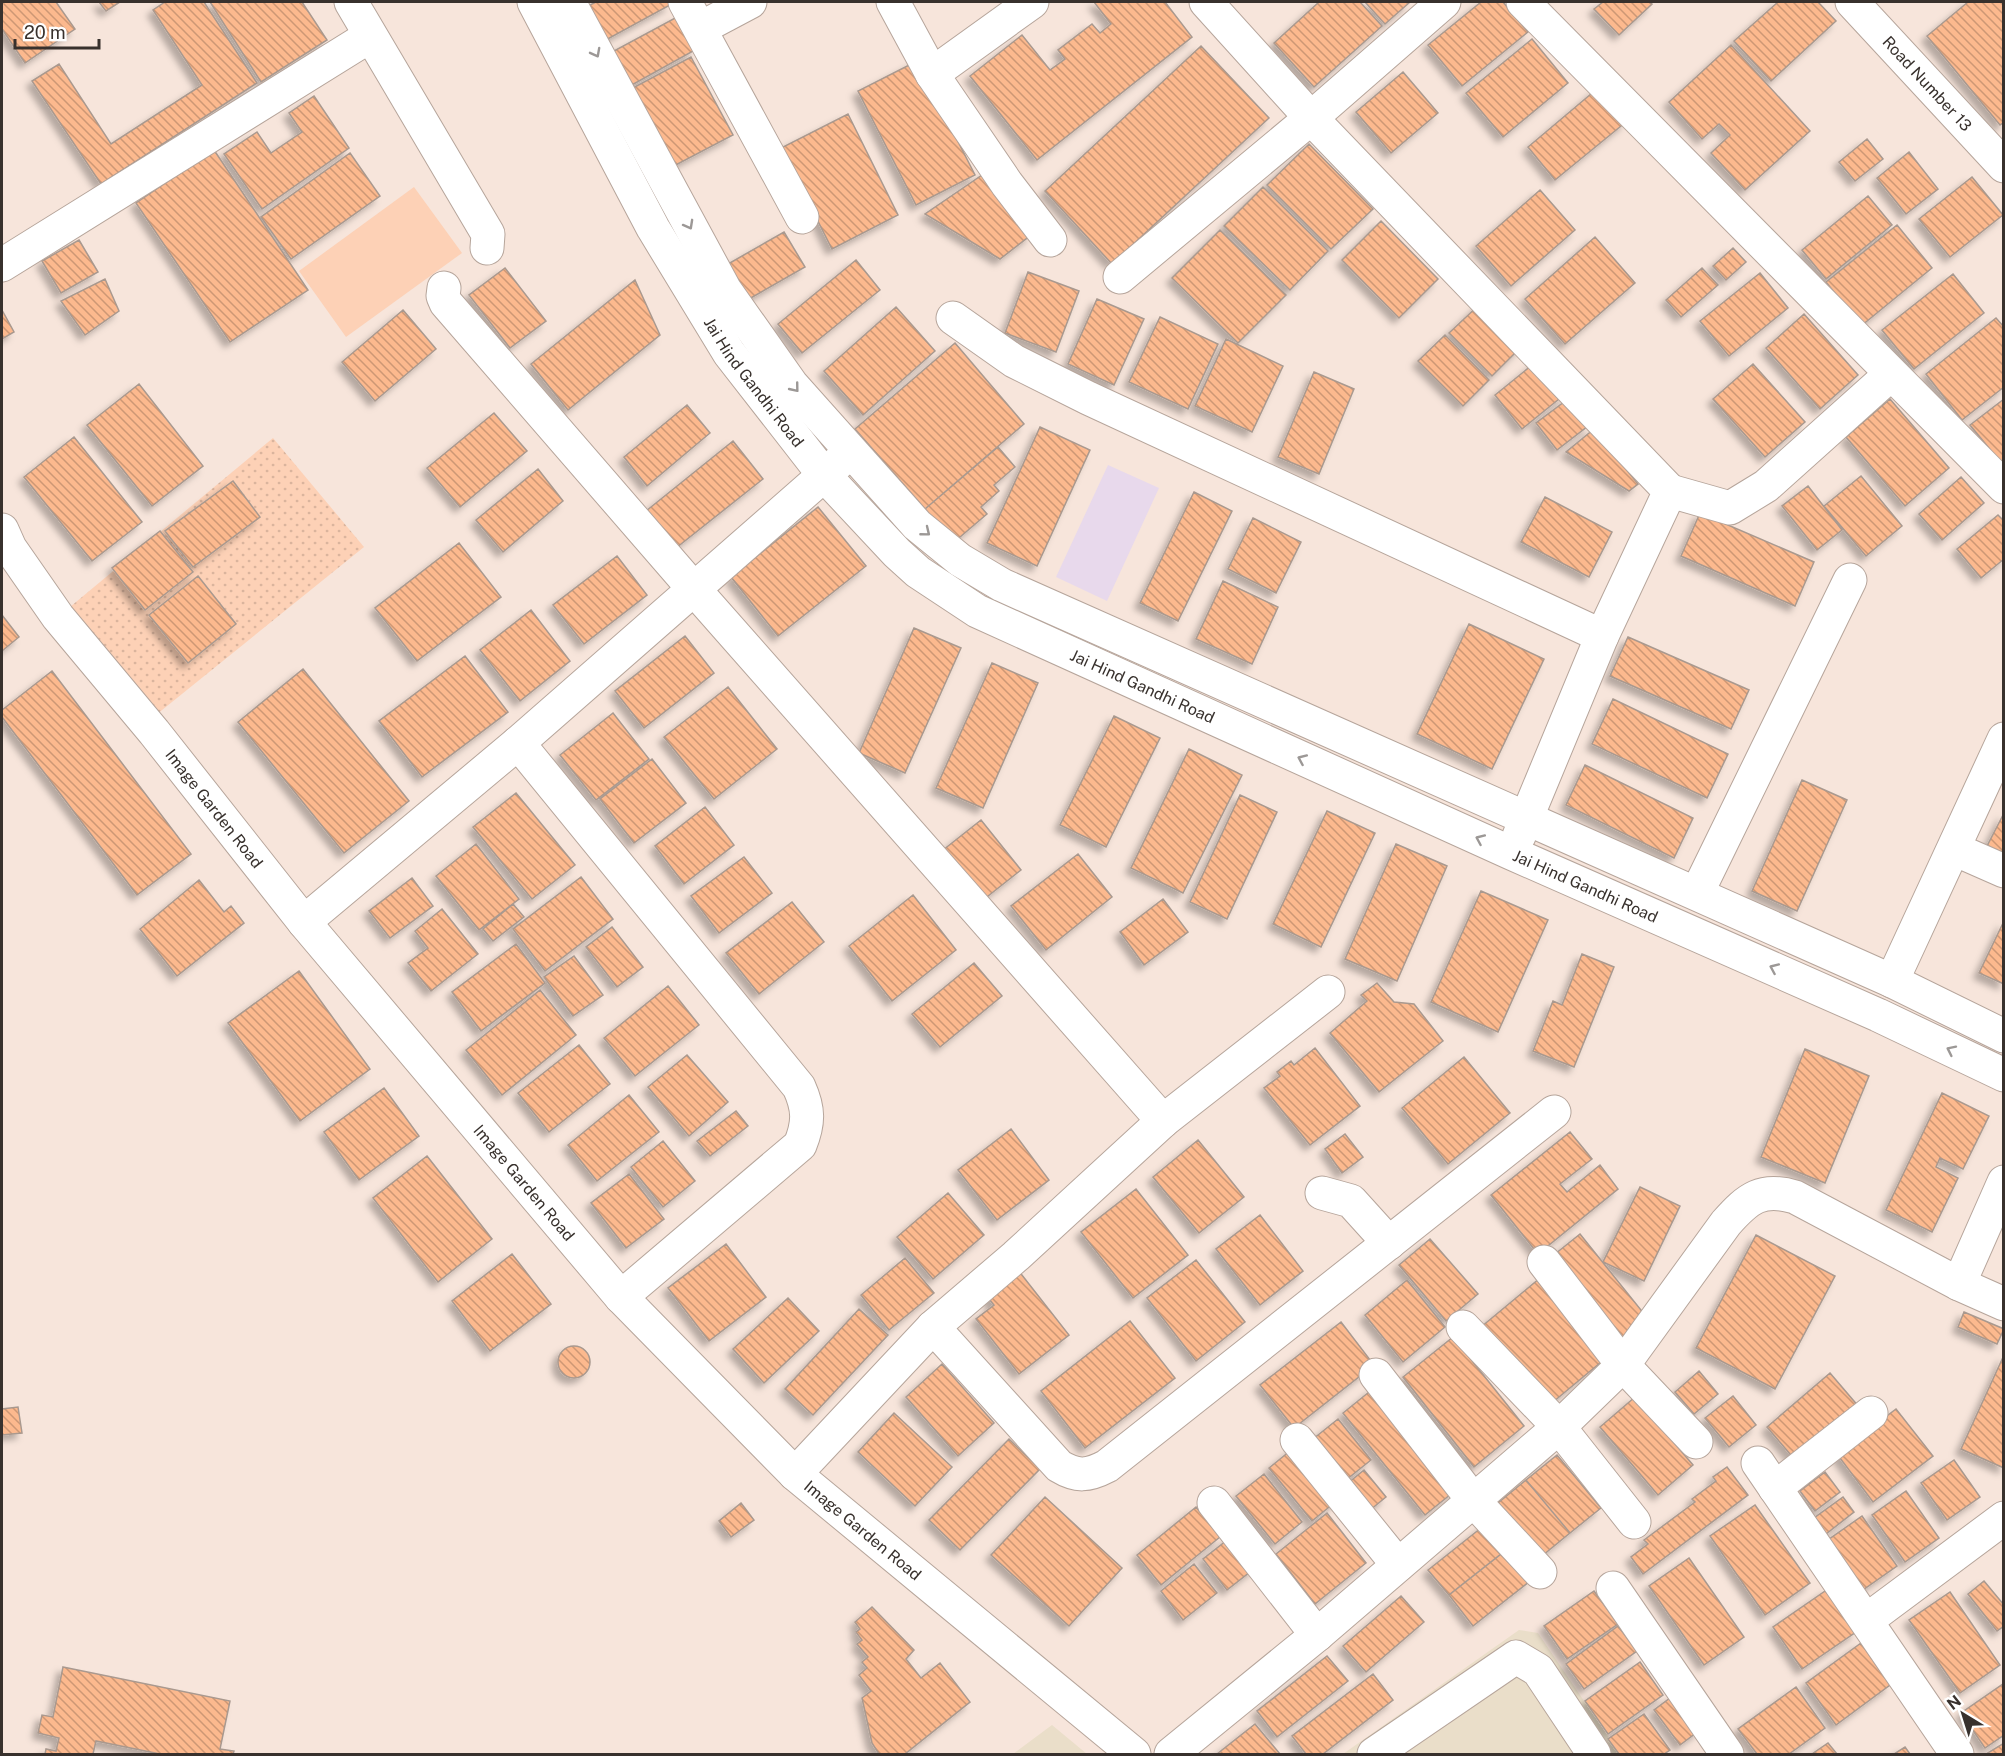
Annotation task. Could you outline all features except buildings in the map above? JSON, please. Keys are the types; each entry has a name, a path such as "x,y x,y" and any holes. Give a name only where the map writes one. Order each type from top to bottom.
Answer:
{"street":[{"path":"351,2 488,234 487,248"},
{"name":"Jai Hind Gandhi Road","path":"534,2 653,228 729,353 824,475 918,572 977,611 1511,853 1878,1014 2004,1075"},
{"name":"Jai Hind Gandhi Road","path":"569,2 725,290 792,385 850,453 917,525 960,560 1002,585 1697,893 1892,981 2004,1036"},
{"path":"750,2 693,15 802,217"},
{"path":"893,2 932,74 1007,184 1050,240"},
{"path":"932,74 1032,2"},
{"path":"1206,2 1311,118 1670,491 1730,508 1767,486 1891,374"},
{"path":"1120,277 1311,118 1444,2"},
{"path":"1524,2 2004,487"},
{"name":"Road Number 13","path":"1852,2 2004,166"},
{"path":"2,265 370,36"},
{"path":"444,288 443,297 446,303 693,588 1163,1121"},
{"path":"952,318 1014,361 1088,398 1602,636"},
{"path":"304,922 518,743 850,453"},
{"path":"1511,853 1528,818 1602,636 1670,491"},
{"name":"Image Garden Road","path":"2,530 10,548 58,617 154,732 304,922 621,1297 795,1474 1134,1755"},
{"path":"1697,893 1850,580"},
{"path":"1892,981 2004,739"},
{"path":"518,743 799,1087 808,1108 807,1128 800,1145 621,1297"},
{"path":"1954,849 2004,871"},
{"path":"795,1474 933,1327 1016,1256 1163,1121 1328,992"},
{"path":"933,1327 1059,1466 1074,1474 1091,1474 1107,1466 1554,1112"},
{"path":"1959,1284 2004,1182"},
{"path":"1171,1755 1317,1635 1559,1427 1623,1365 1743,1203 1774,1191 1795,1197 1959,1284 2004,1304"},
{"path":"1322,1193 1351,1201 1389,1243"},
{"path":"1544,1262 1623,1365 1696,1442"},
{"path":"1463,1327 1559,1427 1634,1522"},
{"path":"1376,1375 1473,1500 1540,1572"},
{"path":"1871,1413 1766,1475 1957,1755"},
{"path":"1297,1440 1398,1565"},
{"path":"1214,1503 1317,1635"},
{"path":"1867,1620 2004,1518"},
{"path":"1613,1588 1727,1755"},
{"path":"1374,1755 1515,1656 1538,1670 1594,1755"}],"shaded area":[{"path":"414,187 462,253 346,337 299,271"},
{"path":"273,438 364,547 146,723 58,617"},
{"path":"1108,465 1159,488 1107,601 1056,577"},
{"path":"1519,1630 1538,1633 1620,1754 1343,1754"},
{"path":"1052,1725 1087,1754 1013,1754"}]}
